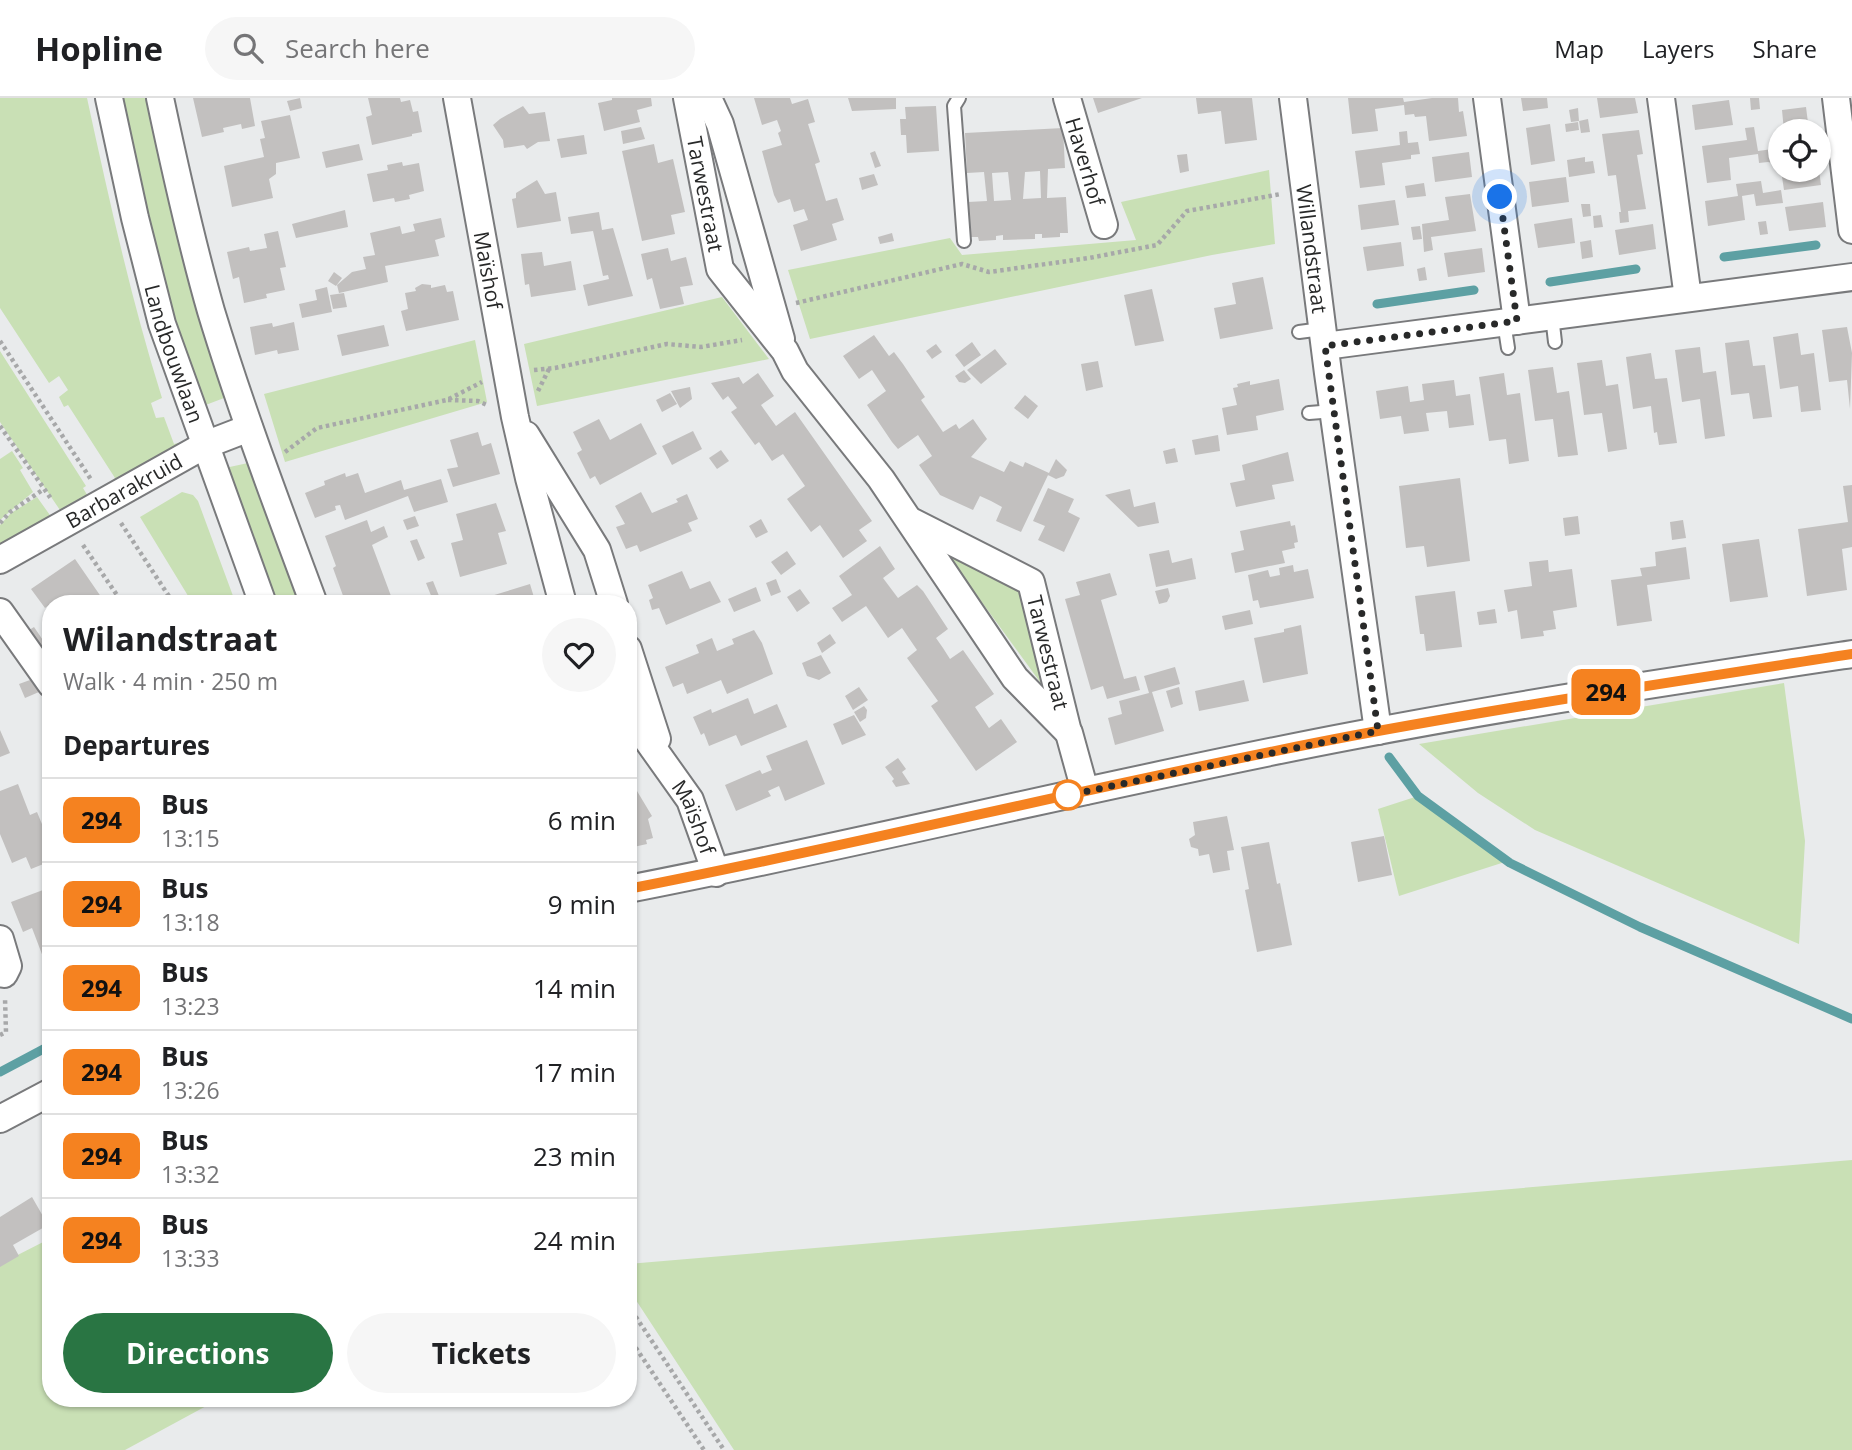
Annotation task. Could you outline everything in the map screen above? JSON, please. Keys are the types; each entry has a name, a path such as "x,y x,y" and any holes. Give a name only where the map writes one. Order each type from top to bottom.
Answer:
{"street":[{"name":"Landbouwlaan","path":"109,98 162,324 260,595"},
{"path":"160,98 180,192 211,311 249,428 311,595"},
{"name":"Maïshof","path":"442,98 460,125"},
{"name":"Maïshof","path":"457,98 515,417 561,595"},
{"name":"Tarwestraat","path":"687,98 720,269 785,351"},
{"name":"Tarwestraat","path":"708,98 720,124 785,351 795,371 881,479 1015,678 1069,733"},
{"name":"Haverhof","path":"1067,98 1104,225"},
{"name":"Willandstraat","path":"1293,98 1321,412 1378,731"},
{"path":"1487,98 1510,321"},
{"path":"1661,98 1688,298"},
{"path":"1836,98 1852,230"},
{"path":"1315,336 1510,321 1553,329 1688,298 1852,277"},
{"name":"Maïshof","path":"515,417 597,550 611,595"},
{"name":"Barbarakruid","path":"0,560 205,445 249,428"},
{"name":"Tarwestraat","path":"910,521 1031,582 1085,791"},
{"path":"0,612 42,671"},
{"path":"637,887 716,873 1085,791 1378,731 1625,688 1852,654"},
{"name":"Maïshof","path":"637,677 665,765"},
{"name":"Maïshof","path":"637,726 690,800 716,873"},
{"path":"0,939 8,966 2,974"},
{"path":"0,1119 42,1097"}],"lane":[{"path":"959,98 954,106 964,241"},
{"path":"1508,348 1510,321"}],"path":[{"path":"0,341 168,595"},
{"path":"0,523 10,512 44,489"},
{"path":"0,1035 6,1032 2,974"},
{"path":"637,1319 724,1450"},
{"path":"637,1349 705,1450"}],"green space":[{"path":"0,98 87,98 130,286 162,398 151,403 156,418 164,417 174,444 178,443 181,451 115,486 112,481 115,478 68,405 64,407 59,397 68,390 59,376 49,383 0,308"},
{"path":"119,98 149,98 224,398 203,406 169,323"},
{"path":"1269,170 1275,244 810,339 788,270 950,238 962,255 1136,240 1121,202"},
{"path":"722,297 769,359 537,406 524,344"},
{"path":"475,340 487,402 285,462 264,394"},
{"path":"0,351 86,486 83,488 89,498 62,513 0,422"},
{"path":"12,451 33,492 0,520 0,459"},
{"path":"248,463 300,595 271,595 225,468"},
{"path":"182,492 193,495 198,501 233,595 188,595 140,517"},
{"path":"37,497 52,518 0,546 0,525 11,513"},
{"path":"943,549 1020,592 1051,697"},
{"path":"1784,683 1805,841 1799,944 1535,830 1478,793 1419,744"},
{"path":"1415,797 1444,819 1511,860 1399,896 1378,809"},
{"path":"1852,1160 1852,1450 734,1450 637,1302 637,1263"},
{"path":"42,1243 42,1407 204,1407 125,1450 0,1450 0,1264"}],"building":[{"path":"193,98 250,98 255,126 242,129 241,124 223,128 224,132 202,137"},
{"path":"300,98 302,108 290,111 287,101"},
{"path":"368,98 400,98 401,102 410,100 413,112 418,111 422,132 372,145 366,117 372,115"},
{"path":"612,98 651,98 652,106 637,110 640,122 604,131 598,103"},
{"path":"754,98 790,98 792,104 808,99 815,122 808,124 820,162 815,164 826,201 837,198 844,220 832,224 837,240 801,251 793,225 808,220 804,209 794,212 790,199 778,203 762,151 782,145 778,133 781,131 777,120 762,125"},
{"path":"848,98 896,98 896,109 852,111"},
{"path":"1093,98 1142,98 1098,113"},
{"path":"1196,98 1252,98 1257,140 1225,144 1221,111 1198,114"},
{"path":"1348,98 1403,98 1404,102 1458,98 1459,112 1463,111 1467,136 1429,141 1426,116 1405,115 1404,105 1375,109 1378,131 1352,134"},
{"path":"1521,98 1547,98 1548,108 1523,111"},
{"path":"1597,98 1635,98 1638,113 1600,118"},
{"path":"1750,98 1759,98 1760,109 1751,110"},
{"path":"1729,100 1733,125 1695,130 1692,105"},
{"path":"523,106 529,114 545,112 550,141 538,142 527,149 524,145 504,148 503,140 493,125"},
{"path":"936,106 939,151 907,153 906,135 901,135 900,119 906,119 905,107"},
{"path":"1806,107 1808,119 1783,119 1782,110"},
{"path":"1578,108 1579,121 1571,122 1569,110"},
{"path":"290,115 300,158 276,163 276,174 269,179 273,198 232,207 224,166 264,157 260,139 265,138 261,121"},
{"path":"1588,119 1590,132 1581,133 1579,121"},
{"path":"1578,122 1579,130 1566,132 1565,124"},
{"path":"1550,124 1555,161 1531,165 1526,128"},
{"path":"641,127 645,139 623,144 621,131"},
{"path":"1754,127 1758,151 1768,150 1768,162 1759,163 1758,154 1729,158 1731,180 1707,183 1702,146 1747,140 1745,128"},
{"path":"1063,128 1065,168 1048,169 1047,198 1066,197 1068,233 1060,233 1060,237 1042,238 1042,234 1035,234 1035,239 1003,240 1003,235 996,236 996,240 979,241 978,237 970,237 968,202 987,201 984,172 967,173 965,133","holes":["1040,171 1041,198 1023,199 1025,172","1008,172 1011,200 994,201 992,173"]},
{"path":"1639,130 1643,154 1637,155 1646,209 1628,211 1629,222 1620,223 1616,175 1608,176 1602,134"},
{"path":"1407,131 1408,143 1418,142 1420,154 1411,155 1411,159 1382,163 1385,185 1360,188 1355,151 1400,145 1399,132"},
{"path":"584,135 587,154 561,158 557,139"},
{"path":"359,144 363,160 326,168 322,152"},
{"path":"654,144 658,163 673,159 685,212 671,215 675,234 642,241 622,151"},
{"path":"875,151 881,166 875,168 870,153"},
{"path":"1469,152 1472,177 1435,182 1432,157"},
{"path":"1187,154 1189,171 1180,173 1177,155"},
{"path":"1585,157 1585,162 1593,161 1595,173 1569,177 1567,160"},
{"path":"402,162 403,166 419,163 424,191 409,195 410,199 395,202 394,198 373,202 367,174 388,170 387,165"},
{"path":"874,174 878,185 862,190 859,178"},
{"path":"1566,177 1569,202 1532,207 1529,182"},
{"path":"537,180 545,194 556,192 561,221 517,228 512,199 516,198 516,193"},
{"path":"1761,181 1763,193 1781,190 1783,203 1756,206 1754,194 1742,196 1745,220 1708,226 1705,201 1738,196 1736,184"},
{"path":"1783,182 1821,182 1821,185 1784,190"},
{"path":"1424,183 1426,196 1407,198 1405,186"},
{"path":"1470,194 1476,231 1431,237 1433,250 1424,252 1422,224 1449,220 1445,197"},
{"path":"1395,200 1399,225 1361,230 1358,205"},
{"path":"1823,202 1826,227 1789,231 1785,207"},
{"path":"1581,204 1590,204 1591,216 1583,217"},
{"path":"345,210 348,227 296,238 292,224"},
{"path":"599,212 602,230 613,228 633,296 588,306 583,285 609,279 608,275 603,276 593,231 571,234 568,217"},
{"path":"1601,215 1603,227 1594,228 1593,216"},
{"path":"441,218 445,237 435,240 439,256 385,266 388,282 339,293 337,285 352,272 366,269 363,257 375,255 370,233 400,226 402,234 415,231 413,224"},
{"path":"1572,218 1575,243 1538,248 1534,224"},
{"path":"1766,221 1768,234 1760,235 1758,222"},
{"path":"1653,224 1656,249 1619,255 1615,230"},
{"path":"1420,226 1422,239 1413,240 1411,227"},
{"path":"278,231 286,267 280,268 285,290 266,294 267,298 244,303 239,277 233,279 227,252 249,247 250,251 267,248 264,234"},
{"path":"892,233 894,241 880,244 878,237"},
{"path":"1591,240 1593,257 1582,259 1580,242"},
{"path":"1401,242 1404,266 1367,271 1363,247"},
{"path":"668,248 671,261 686,257 693,285 680,287 684,304 660,309 652,278 647,280 641,254"},
{"path":"1482,248 1485,272 1448,277 1444,253"},
{"path":"542,252 544,266 571,261 576,290 531,297 529,284 525,285 521,254"},
{"path":"1425,267 1427,280 1419,281 1417,269"},
{"path":"334,272 342,278 336,286 328,281"},
{"path":"1263,277 1273,329 1220,339 1214,308 1236,304 1232,283"},
{"path":"422,284 431,285 431,288 445,285 447,292 453,291 459,320 406,331 401,311 408,309 405,293 416,291 415,288"},
{"path":"327,287 332,312 302,318 299,304 317,300 315,290"},
{"path":"1152,289 1164,341 1135,346 1124,295"},
{"path":"344,293 347,307 333,309 330,295"},
{"path":"294,322 299,350 278,354 277,350 255,355 250,327 272,323 273,327"},
{"path":"384,325 389,346 342,356 337,335"},
{"path":"1847,327 1852,353 1850,409 1847,380 1829,382 1822,330"},
{"path":"1798,333 1801,355 1814,353 1821,410 1801,412 1798,386 1780,389 1773,337"},
{"path":"874,335 889,356 894,352 903,364 925,397 921,400 943,432 956,424 959,429 973,419 987,439 971,457 1004,472 1010,461 1023,467 1025,462 1049,473 1021,532 996,521 1002,507 991,501 980,496 973,510 940,495 919,465 932,456 918,435 898,449 892,442 867,405 886,391 872,370 859,379 843,356"},
{"path":"1749,340 1753,366 1765,365 1772,417 1753,419 1749,393 1731,395 1725,343"},
{"path":"972,342 981,355 964,367 955,355"},
{"path":"936,344 942,352 932,359 926,351"},
{"path":"1700,347 1703,373 1716,371 1725,436 1705,439 1700,399 1682,402 1675,350"},
{"path":"995,349 1007,364 981,384 967,370"},
{"path":"1651,353 1655,379 1667,378 1677,443 1659,445 1657,432 1654,433 1651,406 1633,409 1626,357"},
{"path":"1602,360 1606,386 1618,384 1627,449 1608,452 1602,413 1584,415 1577,363"},
{"path":"1098,361 1103,387 1086,391 1081,364"},
{"path":"1553,367 1557,393 1569,391 1578,455 1558,457 1553,419 1535,421 1528,370"},
{"path":"964,370 971,379 965,383 959,382 955,376"},
{"path":"758,373 774,396 761,405 776,426 795,412 872,521 859,530 867,541 843,558 820,525 811,532 787,499 805,486 783,454 772,461 759,442 755,445 731,412 737,408 728,396 723,400 711,383 739,377 743,384"},
{"path":"1504,373 1507,395 1520,393 1529,461 1509,464 1506,439 1489,441 1479,377"},
{"path":"1279,379 1284,410 1256,416 1258,430 1227,435 1222,408 1237,405 1233,388 1238,387 1237,384 1250,381 1250,385"},
{"path":"1454,380 1456,396 1470,394 1474,425 1449,428 1447,411 1426,413 1429,431 1404,434 1401,416 1380,419 1376,391 1408,386 1410,402 1424,400 1422,384"},
{"path":"690,387 692,399 680,408 671,391"},
{"path":"670,393 677,404 662,412 656,400"},
{"path":"1025,395 1038,406 1028,419 1014,408"},
{"path":"599,419 610,440 641,423 657,454 600,485 595,476 590,479 577,453 582,450 573,432"},
{"path":"693,431 702,449 672,465 662,446"},
{"path":"478,432 482,446 491,443 500,474 453,487 447,469 458,467 450,440"},
{"path":"1218,435 1220,451 1195,455 1192,440"},
{"path":"1175,448 1178,462 1166,464 1163,451"},
{"path":"721,450 729,461 717,469 709,458"},
{"path":"1288,452 1294,481 1272,485 1275,499 1236,507 1230,483 1245,480 1242,465"},
{"path":"1056,459 1067,470 1064,476 1056,479 1048,475"},
{"path":"345,473 346,477 358,473 365,493 401,480 404,490 441,479 448,502 414,512 408,496 345,520 340,505 335,506 336,510 315,518 305,493 325,485 324,481"},
{"path":"1460,478 1470,561 1427,567 1424,546 1406,548 1399,486"},
{"path":"1852,485 1852,547 1842,549 1847,590 1807,596 1798,529 1848,522 1843,486"},
{"path":"1048,488 1074,499 1068,512 1080,518 1064,552 1038,540 1045,526 1033,521"},
{"path":"1130,489 1134,507 1155,502 1159,523 1138,527 1105,495"},
{"path":"641,492 652,513 678,502 676,499 687,494 698,519 688,523 692,531 640,552 637,545 626,549 616,527 625,524 615,506"},
{"path":"496,503 506,531 498,533 507,564 460,577 451,543 463,540 456,514"},
{"path":"415,516 419,526 407,530 403,520"},
{"path":"1578,516 1580,534 1565,536 1563,518"},
{"path":"761,519 768,532 756,538 749,526"},
{"path":"367,520 371,532 384,526 388,537 372,545 391,595 343,595 325,536"},
{"path":"1683,520 1686,538 1672,540 1670,522"},
{"path":"1290,521 1291,526 1295,525 1298,542 1294,543 1295,548 1282,551 1285,563 1235,573 1231,553 1244,550 1240,531"},
{"path":"417,539 425,558 418,561 410,541"},
{"path":"1759,539 1768,597 1730,602 1722,544"},
{"path":"880,546 895,569 883,578 898,598 917,585 923,591 948,629 936,638 950,659 963,650 994,694 975,707 989,728 1001,719 1017,742 976,771 931,706 938,701 907,658 917,650 902,628 888,638 866,606 842,622 832,608 852,595 839,576"},
{"path":"1686,547 1690,579 1647,585 1652,621 1617,626 1611,580 1642,576 1640,568 1656,566 1655,552"},
{"path":"1169,550 1172,563 1192,558 1196,579 1156,587 1149,554"},
{"path":"787,551 796,564 781,575 771,562"},
{"path":"75,559 100,595 42,595 42,604 31,589"},
{"path":"1548,560 1549,572 1572,569 1577,607 1553,611 1556,629 1543,631 1544,636 1521,639 1517,610 1508,612 1504,590 1532,586 1529,562"},
{"path":"1293,565 1294,572 1308,569 1314,598 1260,608 1258,600 1253,601 1248,575 1268,570 1270,577 1280,575 1279,568"},
{"path":"682,571 690,589 710,581 721,602 666,625 659,608 652,610 649,600 653,598 648,585"},
{"path":"1110,573 1117,595 1101,600 1124,679 1136,676 1140,690 1107,699 1103,686 1091,690 1065,599 1080,595 1076,582"},
{"path":"776,579 781,592 771,596 766,583"},
{"path":"433,581 439,595 431,595 426,583"},
{"path":"530,584 533,595 494,595"},
{"path":"756,587 761,601 734,612 728,599"},
{"path":"1168,588 1170,596 1167,602 1159,604 1155,591"},
{"path":"800,589 810,603 797,612 787,597"},
{"path":"1455,591 1462,647 1426,651 1424,634 1420,634 1415,596"},
{"path":"1495,609 1497,623 1479,625 1477,612"},
{"path":"1250,610 1253,624 1225,630 1222,616"},
{"path":"1301,625 1308,674 1263,683 1254,638 1284,632 1284,629"},
{"path":"34,627 42,639 41,655 26,632"},
{"path":"754,630 762,643 773,674 727,694 721,680 687,694 683,683 673,687 665,667 699,653 696,645 712,638 717,651 734,644 732,639"},
{"path":"830,634 836,643 822,653 817,643"},
{"path":"821,655 831,673 819,680 807,676 802,663"},
{"path":"1175,667 1180,684 1152,692 1164,731 1115,745 1108,718 1122,714 1119,701 1149,693 1144,676"},
{"path":"30,680 39,692 25,698 19,684"},
{"path":"1244,680 1249,701 1199,711 1195,691"},
{"path":"859,687 868,700 853,710 845,696"},
{"path":"1179,687 1183,704 1171,708 1166,691"},
{"path":"748,698 754,714 777,704 787,727 741,746 736,735 709,746 693,717 711,709 712,713"},
{"path":"864,706 867,710 866,718 860,722 854,712"},
{"path":"854,715 866,735 842,745 833,724"},
{"path":"0,730 10,753 0,757"},
{"path":"807,740 825,784 785,801 779,786 768,791 771,796 736,811 725,785 760,770 762,774 772,770 766,756"},
{"path":"898,758 906,769 902,772 910,784 896,787 892,781 894,779 885,767"},
{"path":"18,784 30,815 37,812 42,824 42,865 31,869 26,857 12,863 0,834 0,791"},
{"path":"637,791 652,816 648,819 653,838 646,840 647,844 637,846"},
{"path":"1227,816 1234,850 1227,851 1230,870 1213,873 1209,854 1199,856 1198,849 1191,847 1189,839 1195,835 1193,822"},
{"path":"1384,836 1392,875 1358,882 1351,842"},
{"path":"1269,842 1292,945 1257,952 1245,890 1249,889 1241,847"},
{"path":"42,890 42,954 32,928 23,932 11,902"},
{"path":"32,1197 42,1214 42,1228 13,1245 19,1256 0,1267 0,1217"}],"waterway":[{"path":"1724,257 1816,245"},
{"path":"1550,282 1636,269"},
{"path":"1377,304 1474,290"},
{"path":"1389,757 1418,796 1510,863 1640,927 1852,1019"},
{"path":"0,1072 42,1050"}],"bus line":[{"name":"294","path":"637,887 716,873 1085,791 1349,737 1625,688 1852,654"}],"route":[{"path":"1068,795 1059,797 1378,731 1325,346 1517,321 1500,197"}]}
